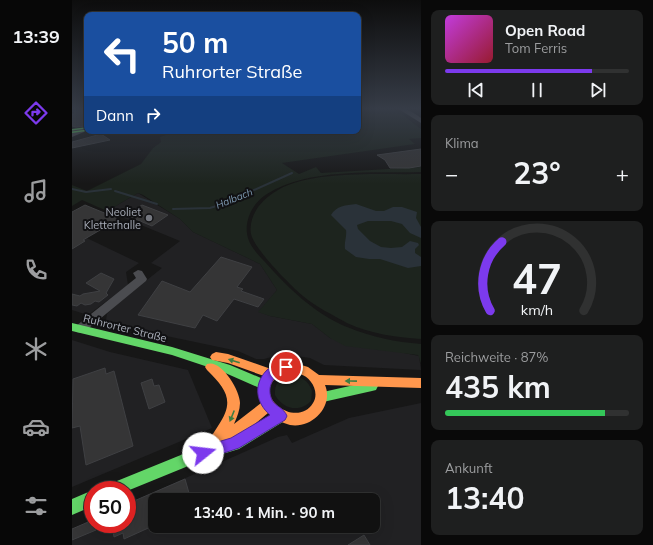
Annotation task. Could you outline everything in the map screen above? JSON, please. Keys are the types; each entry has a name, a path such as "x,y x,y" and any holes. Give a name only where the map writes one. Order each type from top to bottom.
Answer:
{"main road":[{"name":"Ruhrorter Straße","path":"76,328 172,351 228,359 271,374"},
{"name":"Ruhrorter Straße","path":"172,351 226,368 264,385"},
{"name":"Ruhrorter Straße","path":"204,362 225,377 232,388 235,398 235,406 232,416 215,442"},
{"path":"286,367 295,367 312,374 318,380 322,388 323,397 321,404 311,415 296,419 280,416 268,405 263,392 264,385 271,374 278,369 286,367"},
{"path":"318,380 421,383"},
{"path":"323,397 384,382"},
{"path":"203,453 215,442 244,425 268,405"},
{"path":"134,481 203,453 234,444 280,416"},
{"path":"72,507 84,502"}],"street":[{"path":"76,328 91,319 142,279 138,273"}],"shaded area":[{"path":"421,133 421,138 409,139 415,144 282,163 299,174 316,167 321,173 421,167 421,172 363,173 321,176 301,180 283,186 267,194 253,208 248,221 247,234 250,244 260,257 293,291 313,308 335,322 365,334 402,342 421,344 421,363 418,355 345,346 330,338 312,324 270,316 258,312 277,290 260,264 193,232 180,219 143,195 138,193 107,211 82,200 72,206 72,185 87,191 141,164 153,148 161,142 160,137 168,134"},
{"path":"421,174 421,339 393,336 365,330 347,323 319,307 297,291 282,276 259,249 251,234 252,220 257,208 272,194 292,184 328,176"},
{"path":"138,193 180,219 193,232 260,264 277,290 259,312 270,316 312,324 330,338 419,356 421,370 324,365 310,358 283,354 264,359 256,359 238,351 157,334 106,320 107,314 112,308 162,268 151,263 180,241 107,211"},
{"path":"356,204 376,211 384,211 393,207 402,207 417,212 416,218 421,227 421,238 410,233 402,224 391,221 368,221 357,225 358,229 370,241 381,247 402,247 410,241 418,243 419,245 415,249 415,253 421,257 421,266 408,268 380,259 356,257 345,249 346,230 331,215 338,208"},
{"path":"72,231 139,263 126,272 128,285 88,315 72,310"},
{"path":"72,340 110,352 188,370 212,428 72,487"},
{"path":"290,376 304,379 312,391 311,401 306,405 292,408 282,404 275,395 275,388 278,382 283,378"},
{"path":"421,403 421,545 72,545 72,529 84,523 84,533 136,533 136,500 148,495 148,533 380,533 380,493 152,493 278,437 287,435 292,443 349,418"}],"building":[{"path":"101,134 110,140 72,148 72,142"},
{"path":"421,149 421,166 409,168 390,168 385,160 377,155"},
{"path":"85,205 119,219 83,240 85,241 72,249 72,212"},
{"name":"Neoliet Kletterhalle","path":"142,205 168,215 152,226 126,215"},
{"path":"221,257 252,267 237,287 243,289 241,291 264,299 258,307 234,299 217,321 203,315 195,328 138,315 162,281 190,292"},
{"path":"101,273 114,279 106,293 108,295 99,302 95,301 91,304 85,305 81,303 77,306 72,305 72,294 80,296 83,294 100,291 86,283"},
{"path":"105,368 106,374 114,371 133,446 86,465 80,426 72,428 73,379"},
{"path":"152,379 154,386 159,385 165,402 149,409 141,383"},
{"path":"185,479 189,493 153,493"},
{"path":"148,495 148,528 124,539 123,533 136,533 136,500"},
{"path":"84,524 84,533 89,533 72,540 72,529"},
{"path":"113,533 123,533 114,537"},
{"path":"364,535 370,545 348,545"}],"waterway":[{"name":"Halbach","path":"173,209 210,208 223,204 292,173"},
{"name":"Halbach","path":"72,189 86,192 111,189"},
{"name":"Halbach","path":"115,191 157,204"}],"traffic: fast":[{"path":"72,327 172,351 226,368 264,385"},
{"path":"323,397 372,386"},
{"path":"134,481 203,453 234,444 281,416"},
{"path":"72,507 84,502"}],"traffic: slow":[{"path":"216,357 228,359 271,374"},
{"path":"211,367 229,386 233,394 234,403 233,411 229,420 215,442"},
{"path":"286,367 304,370 315,378 321,389 321,401 318,407 314,412 303,419 291,419 279,415 270,407 264,397 264,386 271,375 286,367"},
{"path":"318,380 421,383"},
{"path":"221,438 244,425 268,405"}],"place":[{"name":"Neoliet Kletterhalle","path":"149,218"}],"route":[{"path":"203,453 234,444 280,416 268,405 264,399 263,392 266,379 278,369 286,367"}]}
